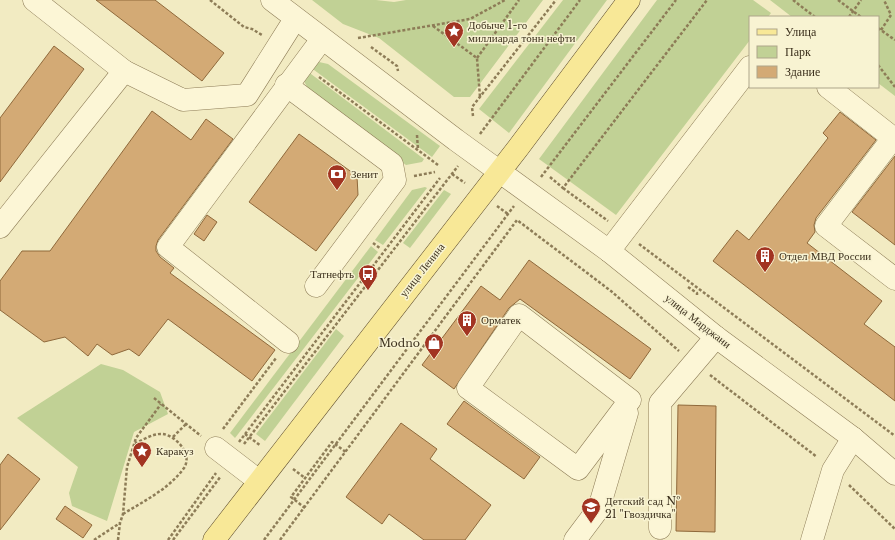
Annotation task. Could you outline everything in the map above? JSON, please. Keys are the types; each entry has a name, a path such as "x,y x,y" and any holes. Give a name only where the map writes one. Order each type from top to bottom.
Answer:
{"main road":[{"name":"улица Ленина","path":"214,540 629,0"}],"street":[{"path":"34,0 124,71 182,100 247,95 295,19"},
{"name":"улица Марджани","path":"272,0 295,19 499,171 609,251 716,337 853,438 895,474"},
{"path":"288,342 168,247 286,85 322,39"},
{"path":"609,251 749,68"},
{"path":"0,227 124,71"},
{"path":"286,85 392,164 395,180 316,286"},
{"path":"829,88 892,138 826,226 895,279"},
{"path":"630,400 578,469 468,388 519,316 630,400 660,403"},
{"path":"660,528 660,403 716,337"},
{"path":"575,540 599,508 630,400"},
{"path":"812,540 812,535 833,470 853,438"},
{"path":"222,452 259,481"}],"path":[{"path":"210,0 244,27 252,29 277,46"},
{"path":"358,38 470,19 505,0"},
{"path":"480,96 477,58 519,0"},
{"path":"473,116 472,107 556,0"},
{"path":"480,134 580,0"},
{"path":"540,178 676,0"},
{"path":"563,188 707,0"},
{"path":"793,0 814,16"},
{"path":"838,0 860,16"},
{"path":"850,16 861,0"},
{"path":"884,0 891,15 879,29 895,40"},
{"path":"433,26 477,58"},
{"path":"302,65 438,165"},
{"path":"879,67 895,87"},
{"path":"222,452 459,165"},
{"path":"410,177 435,172"},
{"path":"173,540 222,452 440,178"},
{"path":"550,178 895,436"},
{"path":"264,540 508,214"},
{"path":"280,540 517,220"},
{"path":"373,243 381,248"},
{"path":"168,540 288,342"},
{"path":"154,398 222,452"},
{"path":"118,540 120,523 123,514 128,467 134,444 136,438 161,404"},
{"path":"173,437 186,424"},
{"path":"123,514 173,482 185,466 185,450 173,437 162,434 151,436 134,444"},
{"path":"305,508 291,497 332,442 346,452"},
{"path":"94,540 120,523"}],"green space":[{"path":"312,0 376,0 394,2 406,0 543,0 470,97 454,97 379,38 343,24"},
{"path":"563,0 607,0 509,133 479,109"},
{"path":"657,0 753,0 771,13 769,16 749,16 749,41 616,215 539,159"},
{"path":"770,0 895,0 895,96 879,84 879,16 791,16"},
{"path":"319,62 328,64 440,146 432,157 310,67"},
{"path":"307,71 424,159 422,162 406,165 308,89 304,81"},
{"path":"425,187 427,188 383,245 375,240 412,190"},
{"path":"444,190 451,194 410,248 403,243"},
{"path":"371,246 378,252 235,438 230,433"},
{"path":"336,329 344,336 265,441 256,434"},
{"path":"101,364 123,370 160,392 168,414 134,432 107,521 72,506 69,493 78,467 17,418"}],"building":[{"path":"96,0 155,0 224,53 202,81"},
{"path":"54,46 84,69 0,182 0,118"},
{"path":"152,111 191,140 206,119 233,139 158,240 156,251 160,257 174,268 170,273 275,350 252,381 168,319 139,356 129,349 112,355 97,344 88,356 65,337 44,342 0,310 0,281 22,251 50,251"},
{"name":"Отдел МВД России","path":"840,112 876,140 816,218 814,225 815,232 807,243 882,301 864,324 895,347 895,401 713,261 737,230 749,240 828,138 823,133"},
{"path":"299,134 357,176 358,195 316,251 249,202"},
{"path":"895,156 895,245 852,212"},
{"path":"207,215 217,222 204,241 194,234"},
{"path":"529,260 651,349 630,379 520,299 509,308 454,389 422,365 481,286 500,300"},
{"path":"464,401 540,457 524,479 447,424"},
{"path":"678,405 716,406 715,532 676,531"},
{"path":"401,423 437,449 430,459 491,505 465,540 424,540 389,514 382,524 346,497"},
{"path":"8,454 40,479 0,530 0,465"},
{"path":"65,506 92,525 83,538 56,519"}],"place":[{"name":"Добыче 1-го миллиарда тонн нефти","path":"454,48"},
{"name":"Зенит","path":"337,191"},
{"name":"Отдел МВД России","path":"765,273"},
{"name":"Татнефть","path":"368,291"},
{"name":"Орматек","path":"467,337"},
{"name":"Modno","path":"434,360"},
{"name":"Каракуз","path":"142,468"},
{"name":"Детский сад № 21 \"Гвоздичка\"","path":"591,524"}]}
